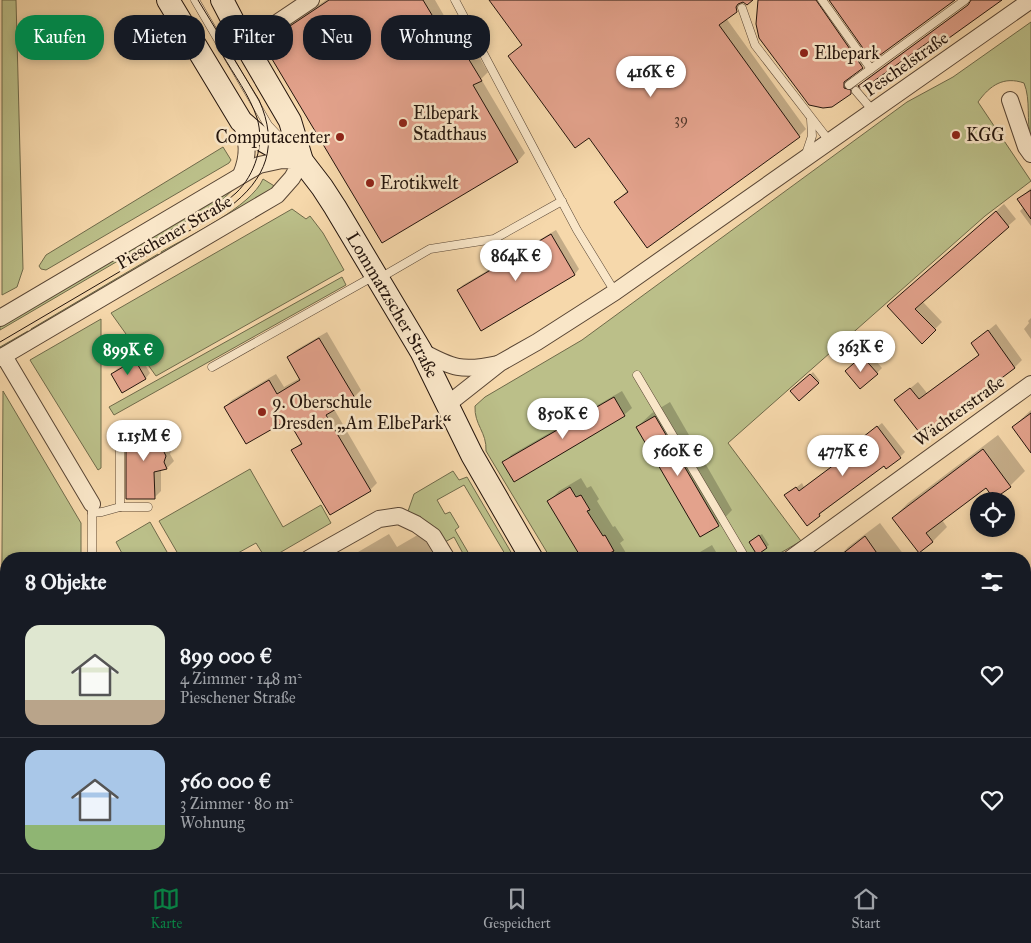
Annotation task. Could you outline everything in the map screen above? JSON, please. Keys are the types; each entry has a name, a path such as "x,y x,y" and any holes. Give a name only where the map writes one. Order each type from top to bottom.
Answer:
{"main road":[{"name":"Lommatzscher Straße","path":"168,0 250,115 261,153 285,153 302,161"},
{"name":"Lommatzscher Straße","path":"222,0 245,44 290,121 302,161 331,200 421,351 472,455 528,552"}],"street":[{"path":"289,15 311,0"},
{"name":"Peschelstraße","path":"500,363 615,292 1031,0"},
{"path":"1010,100 1026,147 1031,154"},
{"name":"Pieschener Straße","path":"241,175 248,152 250,115"},
{"name":"Pieschener Straße","path":"0,318 241,175 261,153"},
{"name":"Pieschener Straße","path":"2,357 276,195 292,178 302,161"},
{"path":"421,351 442,363 465,369 480,368 500,363"},
{"path":"2,357 92,509"},
{"path":"448,404 500,363"},
{"name":"Wächterstraße","path":"800,552 1031,384"},
{"path":"320,552 379,519 399,516 416,524 433,536 443,552"}],"lane":[{"path":"195,0 250,115 268,125 302,161"},
{"path":"455,0 577,230 615,292"},
{"path":"822,0 871,69"},
{"path":"849,85 965,0"},
{"path":"742,8 755,46 830,142"},
{"path":"856,91 874,112"},
{"path":"803,161 812,136 811,119"},
{"path":"212,367 430,249 494,239 562,201"},
{"path":"638,375 742,552"},
{"path":"120,427 120,507"},
{"path":"92,552 92,509 102,512 120,507 148,507"}],"green space":[{"path":"2,0 16,0 15,60 18,60 23,269 17,287 2,295"},
{"path":"1031,22 1031,139 1024,83 1004,81 987,91 978,102 1031,181 985,216 728,443 801,541 782,552 547,552 486,451 485,439 476,418 475,406 485,397 582,340 907,102 953,77"},
{"path":"223,147 231,160 229,163 46,270 41,269 39,266 46,255"},
{"path":"263,179 276,187 0,353 0,347 28,331 29,333 32,331 31,329 158,254 162,255 161,252 218,220 246,200"},
{"path":"240,183 222,200 0,330 0,324"},
{"path":"292,209 306,219 310,216 323,233 344,270 156,376 111,313"},
{"path":"342,277 346,285 114,415 109,407"},
{"path":"101,319 101,468 98,470 30,360"},
{"path":"3,391 81,523 81,552 2,552"},
{"path":"250,469 283,527 321,505 331,523 281,552 262,552 256,543 240,552 177,552 159,521"},
{"path":"453,471 459,480 467,477 511,552 504,552 464,485 437,500 445,514 450,512 459,527 455,530 468,552 462,552 454,537 445,542 407,514 414,494"},
{"path":"150,522 167,552 121,552 116,542"}],"building":[{"name":"Elbepark Stadthaus","path":"329,0 423,0 432,15 381,15 381,60 469,60 482,81 473,85 518,162 382,243 273,60 293,60 293,24 303,17 303,60 371,60 371,15 306,15"},
{"path":"489,0 753,0 747,5 743,2 738,4 736,7 737,12 719,25 800,137 647,248 614,202 628,192 589,138 575,148 508,56 522,45"},
{"path":"758,0 816,0 863,68 844,82 844,88 851,90 851,94 832,107 823,108 809,105 759,38 756,24"},
{"path":"829,0 955,0 872,61"},
{"path":"971,0 1002,0 942,43 937,36 867,86 866,84 861,88 858,86 968,5"},
{"path":"1031,190 1031,219 1017,199"},
{"path":"996,211 1009,227 915,309 936,330 922,344 887,306"},
{"path":"551,234 575,275 481,331 457,290"},
{"path":"988,330 1015,368 923,437 894,400 910,388 919,399 979,355 971,343"},
{"path":"319,338 355,398 326,415 371,491 330,515 291,450 302,444 288,420 246,444 224,407 269,380 277,394 300,380 287,357"},
{"path":"862,356 878,374 860,389 845,371"},
{"path":"135,360 146,379 122,393 111,374"},
{"path":"810,374 819,383 799,401 790,391"},
{"path":"614,397 625,416 514,482 502,462"},
{"path":"1031,413 1031,453 1012,427"},
{"path":"655,416 719,526 700,537 636,427"},
{"path":"877,426 901,458 886,469 884,466 819,514 820,516 807,526 784,495 796,487 799,491 866,441 863,437"},
{"path":"126,430 167,431 164,438 166,446 163,450 166,456 164,462 167,469 154,472 155,499 126,499"},
{"path":"983,449 1011,487 1004,492 989,492 986,488 981,492 970,492 970,500 926,533 933,542 918,552 892,518"},
{"path":"570,487 576,497 581,495 590,510 587,511 614,551 578,552 547,501"},
{"path":"759,535 767,548 761,552 755,552 749,542"},
{"path":"865,536 876,552 845,552"}],"tram line":[{"path":"0,342 228,208 252,185 260,173 266,160 268,146 265,116 259,100 198,0"},
{"path":"193,220 236,193 243,186 257,158 260,138 257,118 246,94 226,60"}],"place":[{"name":"Elbepark","path":"804,53"},
{"name":"Elbepark Stadthaus","path":"403,123"},
{"name":"KGG","path":"956,135"},
{"name":"Computacenter","path":"340,137"},
{"name":"Erotikwelt","path":"370,183"},
{"name":"9. Oberschule Dresden „Am ElbePark“","path":"262,412"}]}
